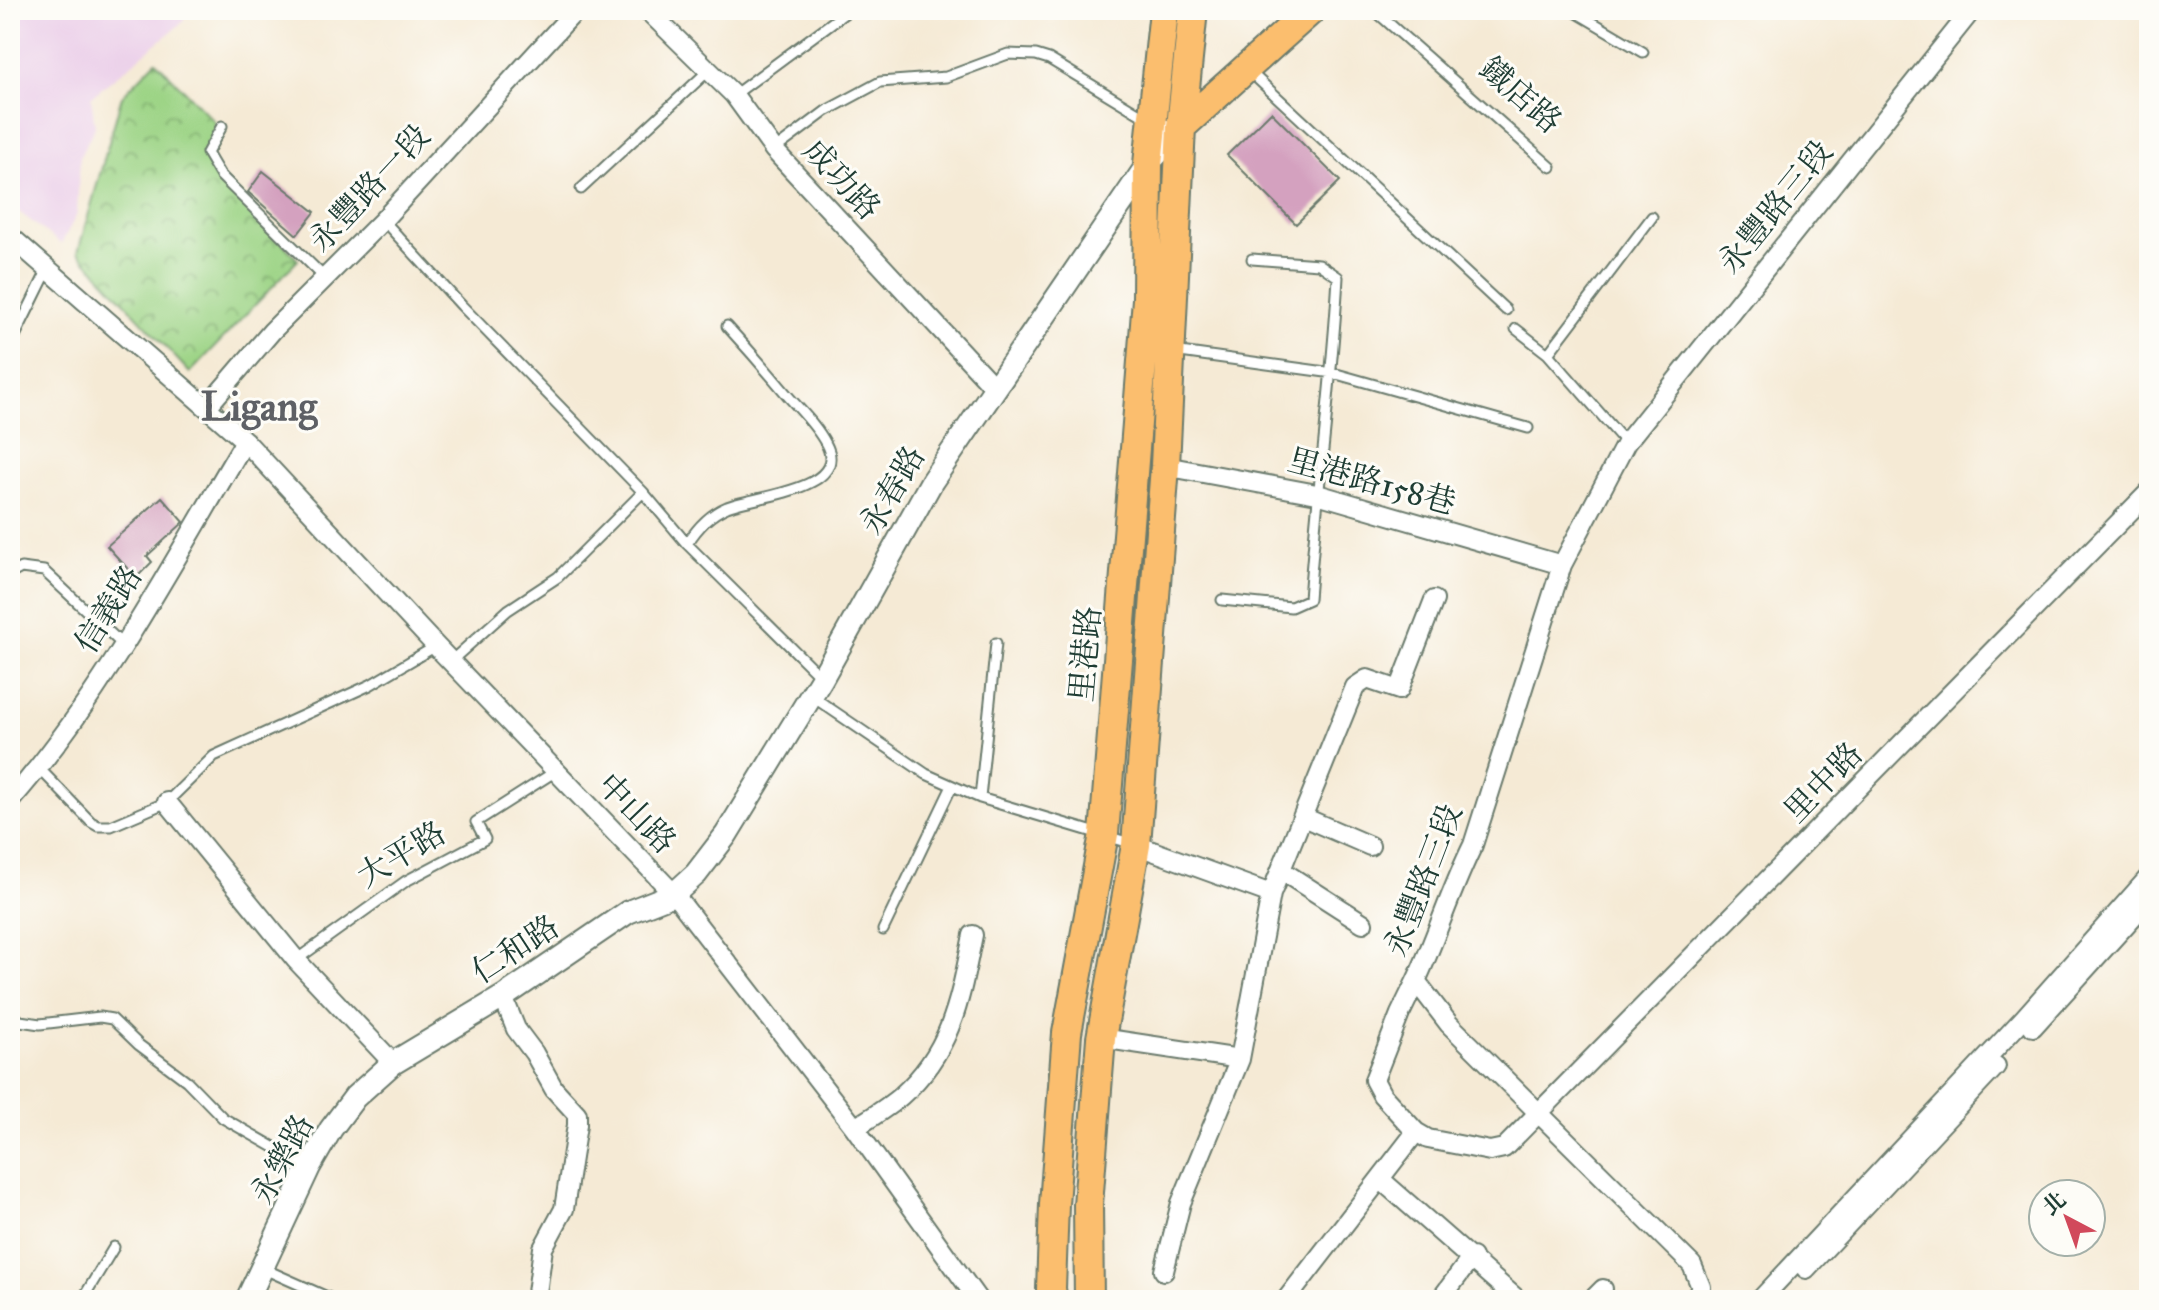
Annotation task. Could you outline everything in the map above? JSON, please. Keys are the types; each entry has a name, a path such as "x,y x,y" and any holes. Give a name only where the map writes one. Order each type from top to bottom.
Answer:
{"main road":[{"name":"里港路","path":"1053,1300 1054,1204 1067,1033 1104,834 1147,299 1148,164 1164,10"},
{"name":"里港路","path":"1089,1300 1088,1205 1101,1038 1136,845 1165,466 1181,127 1193,10"},
{"path":"1181,127 1311,10"}],"street":[{"name":"永豐路一段","path":"207,407 272,331 383,220 576,10"},
{"name":"成功路","path":"647,10 707,72 734,95 774,150 994,387"},
{"name":"永豐路三段","path":"1695,1300 1701,1287 1692,1265 1449,1024 1416,981 1454,883 1473,845 1562,565 1626,443 1972,10"},
{"name":"永春路","path":"674,894 696,874 726,835 816,686 932,481 994,387 1148,164 1181,127"},
{"name":"中山路","path":"10,236 245,441 674,894 855,1128 978,1300"},
{"name":"信義路","path":"10,801 39,768 123,645 245,441"},
{"name":"里港路158巷","path":"1165,466 1317,494 1562,565"},
{"name":"里中路","path":"1416,1132 1428,1139 1490,1151 1504,1148 2149,492"},
{"path":"1164,1271 1181,1203 1240,1059 1271,894 1355,687 1367,679 1399,690 1434,600"},
{"path":"167,802 296,960 393,1063"},
{"path":"1303,817 1370,846"},
{"path":"1136,845 1271,894"},
{"path":"1282,871 1363,923"},
{"path":"1760,1300 2023,1019 2149,877"},
{"name":"仁和路","path":"393,1063 503,997 628,912 674,894"},
{"path":"1776,1300 2149,899"},
{"path":"855,1128 899,1098 926,1072 945,1040 958,1008 973,935"},
{"path":"1286,1300 1416,1132 1382,1095 1374,1080 1416,981"},
{"path":"503,997 516,1029 554,1089 577,1114 564,1209 543,1248 537,1293 539,1299"},
{"path":"1101,1038 1240,1059"},
{"name":"永樂路","path":"247,1300 309,1167 331,1129 355,1097 393,1063"},
{"path":"1380,1179 1518,1300"},
{"path":"1440,1300 1472,1257"}],"lane":[{"path":"734,95 849,10"},
{"name":"鐵店路","path":"1374,10 1551,167"},
{"path":"1572,10 1643,52"},
{"path":"774,150 826,111 880,82 946,77 1008,54 1049,59 1153,122 1181,127"},
{"path":"1247,69 1506,310"},
{"path":"581,189 707,72"},
{"path":"222,126 207,153 220,175 325,278"},
{"path":"1548,354 1652,217"},
{"path":"383,220 643,492 816,686 926,774 980,798 1136,845"},
{"path":"1222,600 1291,607 1309,599 1317,494 1333,373 1338,277 1319,264 1252,259"},
{"path":"10,346 49,267"},
{"path":"687,544 697,528 718,512 743,502 808,486 826,471 830,460 827,446 807,418 727,326"},
{"path":"1516,329 1548,354 1626,443"},
{"path":"1169,350 1333,373 1528,428"},
{"path":"451,661 508,610 558,577 643,492"},
{"path":"10,574 21,568 44,571 123,645"},
{"path":"980,798 996,643"},
{"path":"39,768 91,822 98,826 111,826 167,802 214,756 370,685 436,646"},
{"name":"大平路","path":"296,960 406,881 485,839 476,822 556,771"},
{"path":"883,930 952,786"},
{"path":"10,1012 20,1021 40,1024 100,1017 112,1019 139,1045 187,1081 223,1118 309,1167"},
{"path":"82,1300 114,1247"},
{"path":"262,1268 334,1300"}],"shaded area":[{"path":"10,10 188,10 183,22 91,97 95,127 80,156 77,214 61,244 10,205"}],"green space":[{"path":"156,61 215,122 211,165 298,260 190,373 78,252 122,96"}],"building":[{"path":"1271,112 1340,181 1296,224 1227,155"},
{"path":"263,171 315,212 297,235 248,192"},
{"path":"162,497 184,522 147,556 152,562 136,578 107,546"}],"district":[{"name":"Ligang","path":"259,406"}]}
